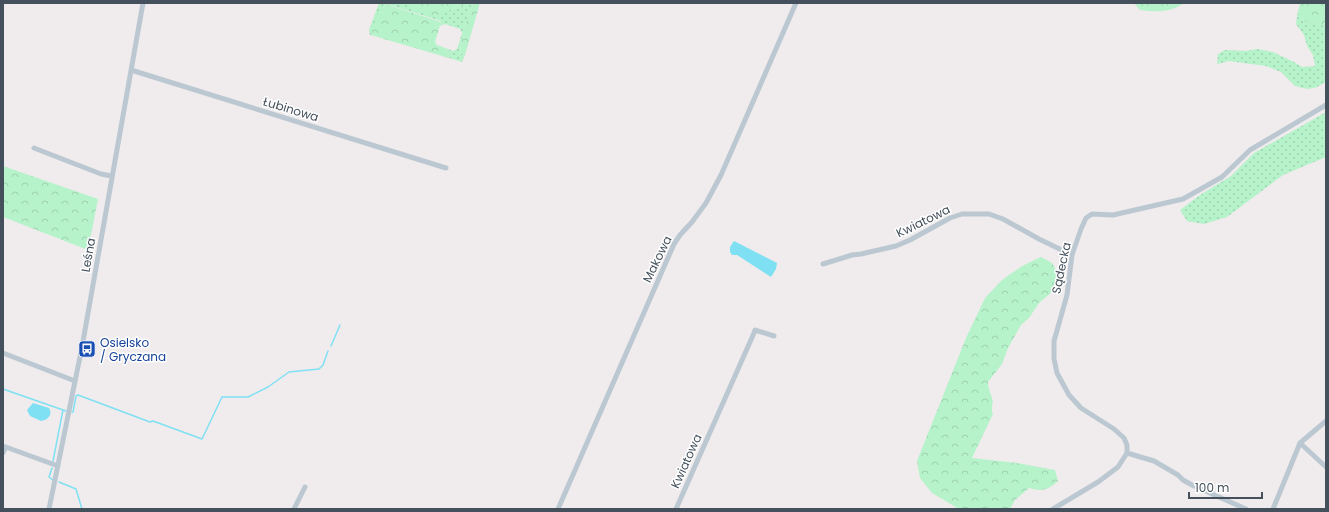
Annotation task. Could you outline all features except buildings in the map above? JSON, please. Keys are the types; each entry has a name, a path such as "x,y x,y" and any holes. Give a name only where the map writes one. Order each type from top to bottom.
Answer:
{"street":[{"name":"Leśna","path":"49,509 75,381 143,3"},
{"name":"Makowa","path":"558,509 674,244 706,203 721,175 796,3"},
{"name":"Łubinowa","path":"131,70 446,168"},
{"name":"Sądecka","path":"1128,453 1128,445 1124,438 1114,429 1081,408 1068,395 1056,373 1054,340 1067,295 1072,255 1086,218 1092,214 1113,215 1182,199 1222,177 1250,150 1326,105"},
{"path":"34,148 101,174 112,176"},
{"name":"Kwiatowa","path":"823,264 896,246 950,218 962,214 989,214 1003,219 1038,240 1072,255"},
{"name":"Kwiatowa","path":"676,509 755,330 774,336"},
{"path":"3,353 75,381"},
{"path":"1273,509 1300,443 1326,421"},
{"path":"1300,443 1326,467"},
{"path":"3,453 4,446 58,466"},
{"path":"1053,509 1080,492 1092,487 1118,467 1128,453 1154,461 1178,475 1182,480 1246,509"},
{"path":"294,509 305,487"}],"green space":[{"path":"379,3 383,3 372,34 374,36 370,35 369,30"},
{"path":"382,3 441,22 435,42 437,45 445,48 450,56 449,58 374,36 372,34 372,30"},
{"path":"383,3 410,3 412,7 441,12 452,9 457,5 464,6 466,3 473,3 463,31 460,53 465,55 462,62 449,58 450,56 445,48 453,51 457,49 462,33 460,29 445,24 440,26 441,21"},
{"path":"410,3 466,3 465,6 457,5 439,17 422,13 411,7"},
{"path":"473,3 480,3 465,55 460,53 463,31"},
{"path":"1134,3 1184,3 1173,9 1157,11 1140,10"},
{"path":"1300,3 1326,3 1326,26 1304,21 1297,16"},
{"path":"1297,16 1304,21 1326,26 1326,82 1315,88 1307,89 1295,86 1281,72 1266,66 1229,61 1217,64 1218,54 1225,50 1246,51 1257,49 1273,52 1302,67 1315,66 1313,55 1307,46 1304,35 1296,24"},
{"path":"1326,112 1326,157 1283,175 1227,217 1204,224 1187,221 1180,210 1200,195 1231,176 1254,153"},
{"path":"3,166 98,199 88,250 3,217"},
{"path":"1041,257 1052,263 1058,273 1053,291 1039,303 1029,318 1021,325 1008,348 1002,364 988,382 993,414 972,458 1017,463 1055,470 1058,481 1041,490 1029,488 1015,500 1010,509 959,509 932,493 920,478 917,461 966,338 985,298 1002,280 1022,266"}],"water":[{"path":"734,241 777,263 776,269 771,277 737,255 732,255 730,252 730,247"},
{"path":"33,403 49,408 50,415 46,420 41,421 30,416 27,410"}],"waterway":[{"path":"331,346 340,325"},
{"path":"72,412 76,396 78,395 150,422 153,421 202,439 222,397 248,397 268,387 289,372 319,369 323,365 328,351"},
{"path":"3,389 66,411"},
{"path":"53,461 63,410"},
{"path":"52,468 49,477 53,480"},
{"path":"59,482 76,489 82,509"}],"place":[{"name":"Osielsko / Gryczana","path":"87,349"}]}
